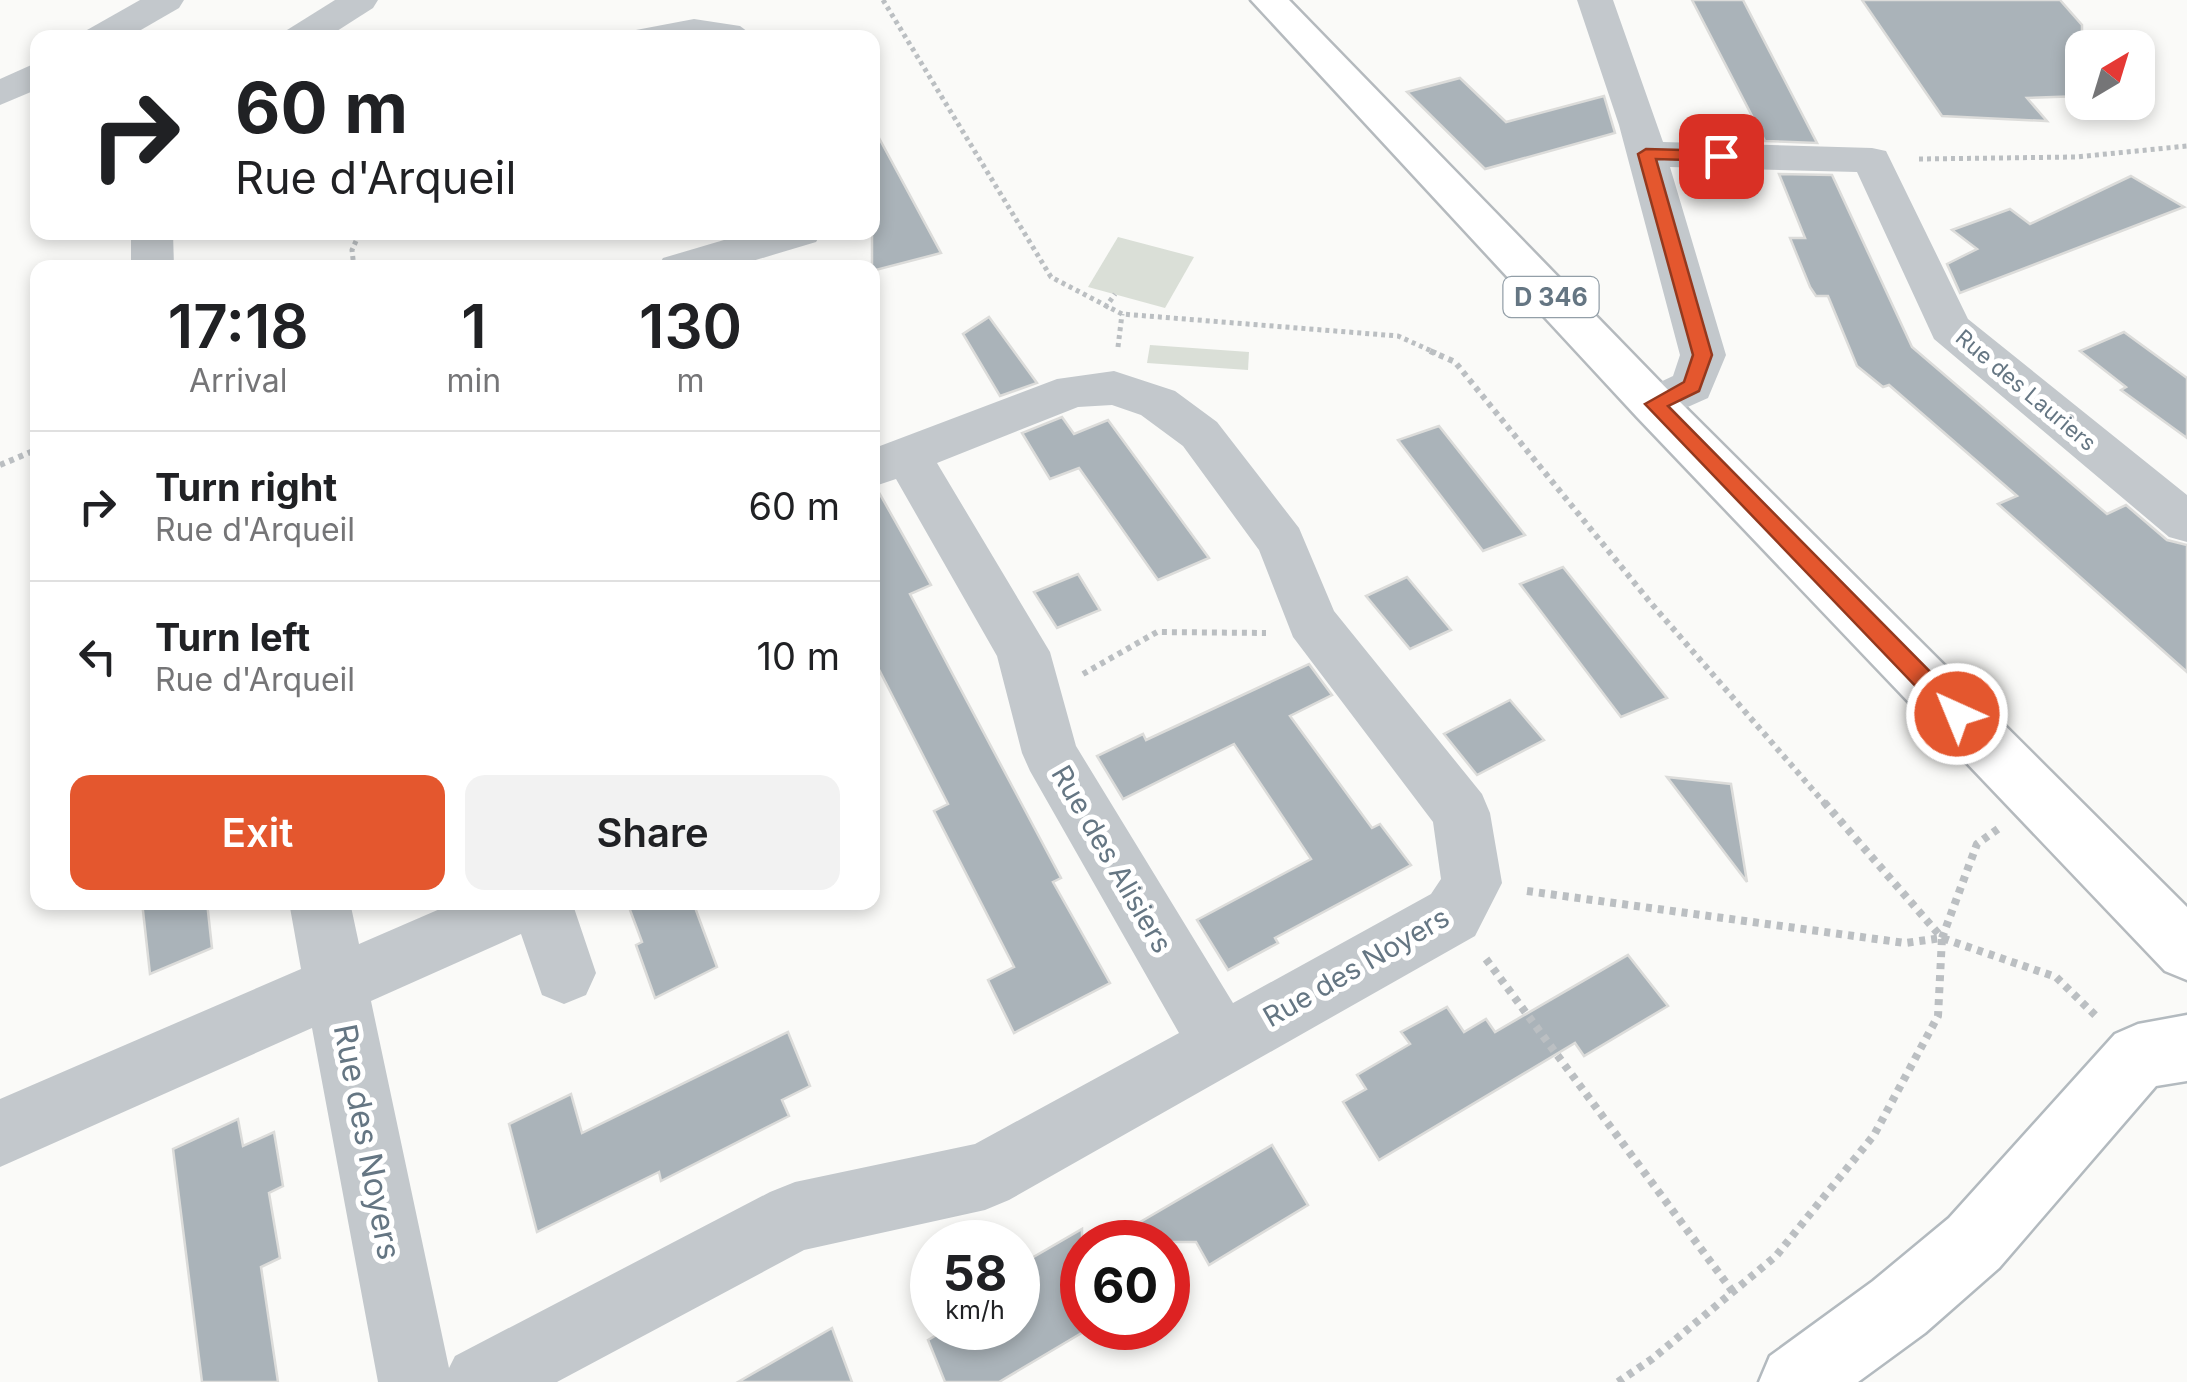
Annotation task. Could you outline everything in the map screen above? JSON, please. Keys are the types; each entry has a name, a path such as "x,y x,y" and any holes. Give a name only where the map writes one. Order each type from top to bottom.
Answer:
{"main road":[{"name":"D 346","path":"1269,0 1654,404 2187,950"},
{"path":"1796,1382 1900,1307 1974,1243 2163,1052"}],"street":[{"path":"114,30 166,0"},
{"path":"313,30 360,0"},
{"path":"1595,0 1646,154 1703,355 1692,386 1654,404"},
{"path":"0,94 30,77"},
{"path":"1646,154 1872,160"},
{"name":"Rue des Lauriers","path":"1872,160 1950,328 2187,523"},
{"path":"706,260 774,240"},
{"name":"Rue des Noyers","path":"481,1382 795,1217 985,1176 1221,1044 1462,899 1461,814 1312,622 1281,542 1200,434 1158,403 1114,388 1073,391 890,462"},
{"name":"Rue des Alisiers","path":"890,462 1023,652 1050,754 1221,1044"},
{"name":"Rue des Noyers","path":"321,910 416,1382"},
{"path":"0,1132 508,910"},
{"path":"544,910 564,973"}],"path":[{"path":"883,0 1051,276 1122,314 1398,336 1455,362 1650,602 1942,938"},
{"path":"1872,160 2076,157 2187,146"},
{"path":"1105,308 1115,294"},
{"path":"0,465 30,452"},
{"path":"1033,686 1098,671 1152,632 1207,632 1239,639 1312,622"},
{"path":"1618,1382 1776,1256 1874,1135 1938,1016 1942,938 1977,844 2040,799"},
{"path":"1462,899 1906,943 1942,938 2056,977 2163,1052"},
{"path":"1462,899 1733,1292"}],"shaded area":[{"path":"1118,237 1194,257 1165,308 1088,287"},
{"path":"1150,345 1249,352 1248,370 1147,363"}],"building":[{"path":"1692,0 1743,0 1817,143 1765,141"},
{"path":"1862,0 2060,0 2082,25 2082,30 2065,30 2065,97 2027,98 2047,121 1942,116"},
{"path":"1460,78 1506,122 1604,96 1615,133 1485,169 1407,92"},
{"path":"880,140 941,253 880,269 880,260 872,260 872,240 880,240"},
{"path":"1779,174 1832,175 1912,347 2107,514 2126,505 2167,540 2187,545 2187,672 1998,504 2017,496 1889,385 1883,387 1857,366 1828,296 1816,296 1810,287 1790,238 1805,238"},
{"path":"2131,176 2184,207 1960,293 1947,264 1977,249 1952,230 2010,209 2030,224"},
{"path":"989,317 1037,383 1000,396 963,334"},
{"path":"2124,332 2187,378 2187,438 2121,390 2126,387 2080,351"},
{"path":"1062,417 1074,434 1108,420 1209,558 1158,580 1079,468 1050,479 1022,433"},
{"path":"1439,426 1525,535 1483,551 1398,440"},
{"path":"880,494 931,585 910,594 1061,878 1053,882 1110,983 1014,1033 988,980 1014,967 934,811 948,804 880,672"},
{"path":"1563,567 1667,698 1621,717 1520,584"},
{"path":"1078,574 1100,610 1057,628 1034,592"},
{"path":"1407,577 1451,630 1410,649 1366,596"},
{"path":"1309,664 1332,695 1290,716 1372,828 1380,824 1411,865 1275,938 1278,943 1228,970 1197,920 1311,859 1234,744 1123,799 1097,756 1143,734 1146,740"},
{"path":"1510,700 1544,740 1477,775 1444,734"},
{"path":"1667,777 1731,784 1747,882"},
{"path":"143,910 208,910 212,948 150,974"},
{"path":"630,910 696,910 717,967 655,998 636,945 642,942"},
{"path":"1628,955 1668,1006 1584,1056 1575,1043 1379,1160 1343,1102 1366,1089 1357,1075 1410,1044 1401,1032 1447,1007 1464,1032 1486,1019 1495,1032"},
{"path":"788,1032 810,1086 782,1100 789,1116 661,1181 659,1172 537,1232 509,1124 571,1094 582,1133"},
{"path":"238,1119 243,1146 274,1132 283,1186 269,1193 280,1258 261,1267 278,1382 202,1382 173,1149"},
{"path":"1272,1145 1308,1205 1209,1265 1196,1242 1190,1242 1190,1220 1144,1220"},
{"path":"1060,1242 1060,1346 999,1382 945,1382 932,1350 1040,1350 1040,1253"},
{"path":"832,1328 852,1382 738,1382"}],"route":[{"path":"1721,156 1646,154 1703,355 1692,386 1654,404 1957,714"}]}
